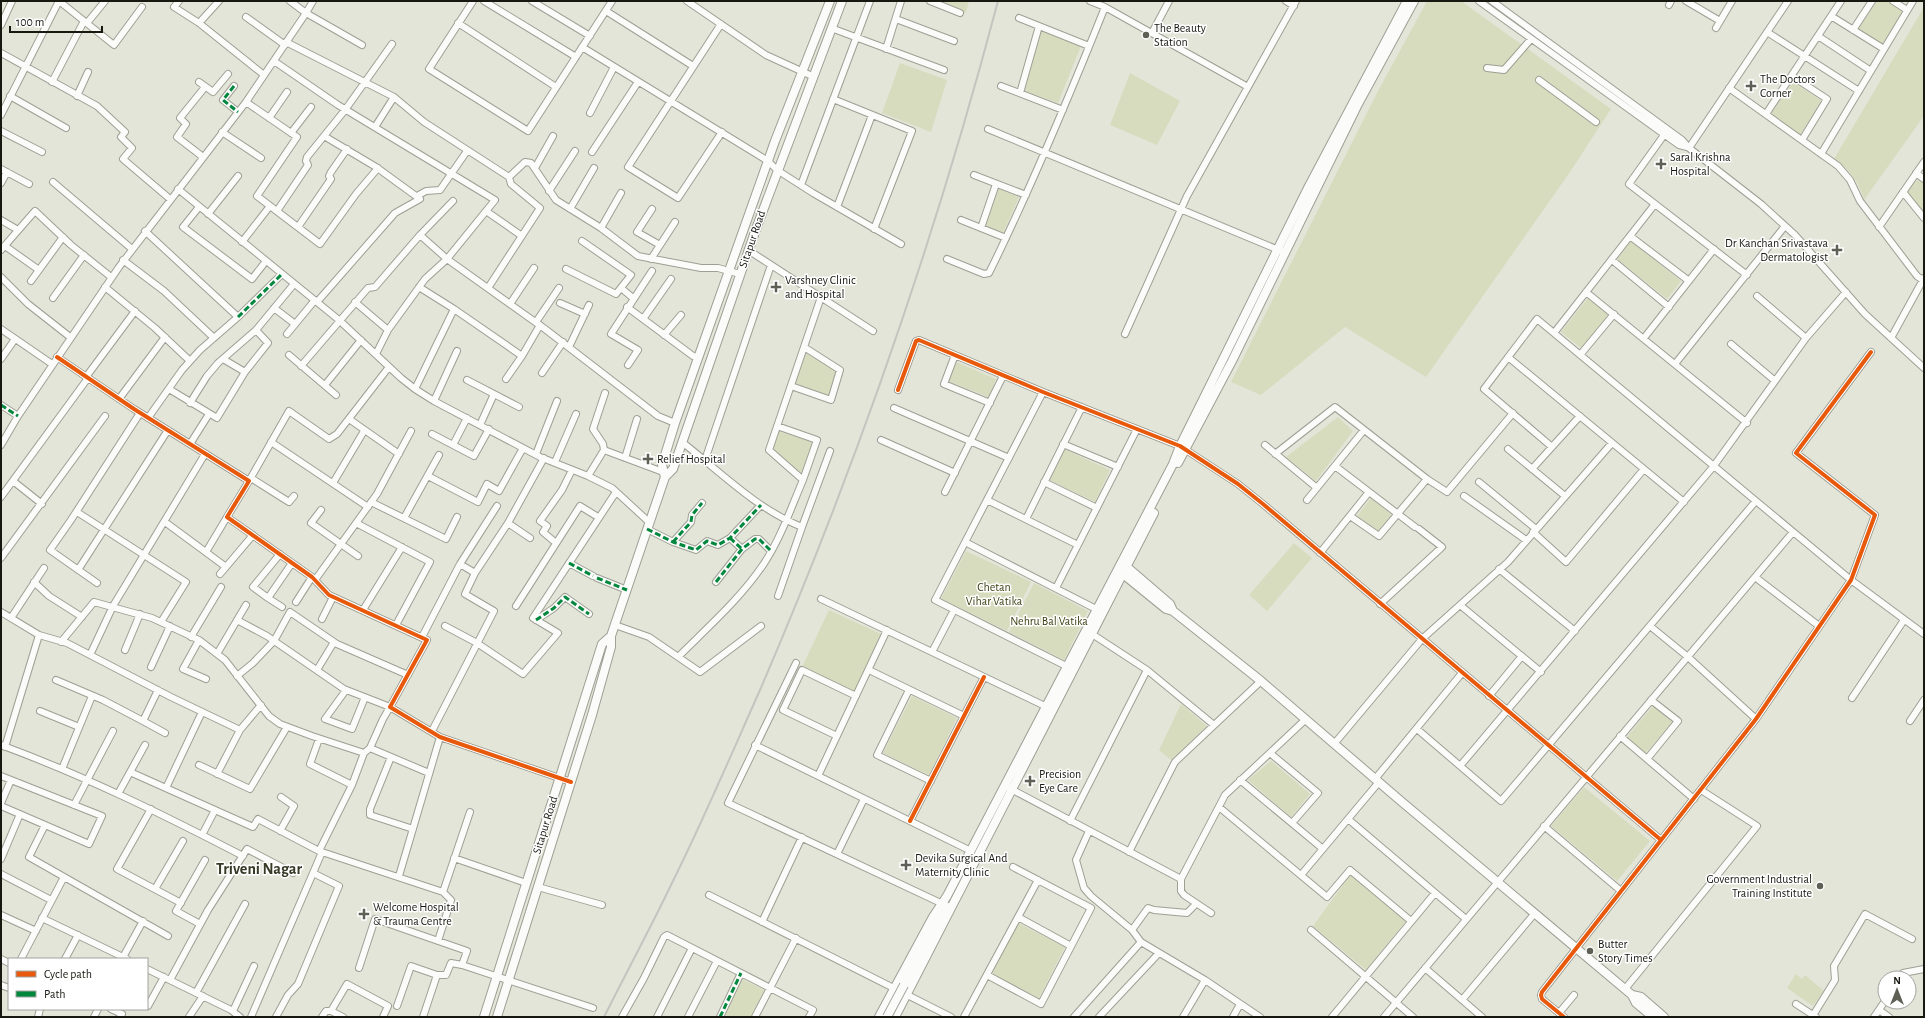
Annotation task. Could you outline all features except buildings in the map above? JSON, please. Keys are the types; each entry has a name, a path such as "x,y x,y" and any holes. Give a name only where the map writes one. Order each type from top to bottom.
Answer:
{"main road":[{"name":"Sitapur Road","path":"497,1017 571,782 611,647 611,636 664,474 662,465 675,423 768,161 830,1"},
{"name":"Sitapur Road","path":"664,474 673,469 748,250 812,76 842,1"},
{"path":"895,1017 907,994 971,851 1008,788 1047,707 1092,634 1182,448 1232,361 1281,250 1358,90 1407,1"},
{"path":"1281,250 1414,1"},
{"path":"887,1017 1070,669 1098,610 1123,568"},
{"path":"1123,568 1170,604 1173,611 1262,681 1334,744 1625,989 1652,1017"},
{"name":"Sitapur Road","path":"484,1017 602,644 611,636"},
{"path":"880,1017 933,917 948,903"},
{"path":"1632,995 1641,997 1664,1017"}],"street":[{"path":"1,25 12,1"},
{"path":"52,82 85,22 104,1"},
{"path":"179,1 174,7 199,23 264,75"},
{"path":"199,23 219,1"},
{"path":"290,1 306,13 362,44"},
{"path":"1,445 52,364 111,277 246,102 313,1"},
{"path":"473,1 429,69 528,131 612,1"},
{"path":"484,1 576,57"},
{"path":"532,1 590,36"},
{"path":"687,1 766,54 812,76"},
{"path":"801,185 870,1"},
{"path":"886,48 901,1"},
{"path":"1090,1 1105,7 1248,87"},
{"path":"1152,33 1169,1"},
{"path":"1125,334 1181,209 1295,3 1286,1"},
{"path":"1479,1 1495,8 1682,140 1689,148 1761,204 1785,226 1891,338 1924,368"},
{"path":"1492,1 1495,8 1531,39 1678,145 1689,148"},
{"path":"1686,1 1720,21"},
{"path":"1716,28 1731,1"},
{"path":"1689,148 1788,1"},
{"path":"1766,114 1841,1"},
{"path":"1853,30 1872,1"},
{"path":"1893,1 1907,10"},
{"path":"1821,154 1913,1"},
{"path":"1,115 62,2 114,45 142,7"},
{"path":"933,2 960,13"},
{"path":"947,259 984,274 989,273 1026,196 1105,7"},
{"path":"606,11 693,66"},
{"path":"1831,16 1884,49"},
{"path":"246,18 285,44 394,97 424,122 510,178 511,184 540,208 488,288"},
{"path":"1019,18 1089,46"},
{"path":"896,19 954,41"},
{"path":"458,23 556,87"},
{"path":"721,24 628,167 678,198 722,132"},
{"path":"1020,93 1039,26"},
{"path":"831,28 944,70"},
{"path":"1767,32 1859,91"},
{"path":"1818,36 1871,71"},
{"path":"1486,68 1504,70 1531,39"},
{"path":"277,211 308,165 306,161 307,157 345,110 392,44"},
{"path":"582,48 722,132 768,161 777,170 801,185 901,244"},
{"path":"1,53 97,106 125,132 120,137 132,148 123,159 170,199"},
{"path":"274,61 345,110 494,200 447,259 425,278 388,330 376,354"},
{"path":"590,113 614,67"},
{"path":"77,96 88,72"},
{"path":"199,82 213,92 228,74"},
{"path":"1792,76 1827,99 1802,140"},
{"path":"1539,80 1596,122"},
{"path":"592,152 638,82"},
{"path":"234,86 223,100 238,112"},
{"path":"1001,86 1063,110"},
{"path":"203,157 177,137 186,124 180,118 205,87"},
{"path":"1729,88 1838,166 1850,180 1860,201 1917,276 1924,279 1891,338"},
{"path":"270,118 287,92"},
{"path":"10,96 66,128"},
{"path":"375,127 394,97"},
{"path":"833,99 912,131 874,229"},
{"path":"246,102 297,137 257,196 320,244 356,194 378,168"},
{"path":"291,133 310,106"},
{"path":"837,207 872,115"},
{"path":"988,129 1281,250"},
{"path":"1,130 42,152"},
{"path":"222,132 261,158"},
{"path":"1664,134 1629,184 1747,274"},
{"path":"287,334 395,213 420,199 378,168 324,136"},
{"path":"535,168 553,136"},
{"path":"298,227 331,179 329,176 330,172 347,149"},
{"path":"417,196 426,192 440,190 467,151"},
{"path":"549,191 575,151"},
{"path":"510,178 525,162 531,163 556,200 601,228 638,256 651,260 740,274"},
{"path":"1879,226 1924,162"},
{"path":"570,209 594,168"},
{"path":"1,183 4,170 29,184"},
{"path":"1916,173 1924,179"},
{"path":"974,175 1026,196"},
{"path":"208,214 238,176"},
{"path":"53,182 132,249"},
{"path":"981,228 996,184"},
{"path":"178,189 339,320 415,389 434,401 523,448 588,476 616,492 648,526 673,542 696,550 707,541 718,546 730,538 761,505"},
{"path":"601,228 622,192"},
{"path":"1904,192 1924,218"},
{"path":"301,366 355,302 368,288 375,287 420,234 452,201"},
{"path":"1554,333 1655,204"},
{"path":"242,242 270,206"},
{"path":"199,207 183,226 252,279 266,261"},
{"path":"652,209 637,232 660,245"},
{"path":"39,270 3,248 35,211 63,238 111,277"},
{"path":"486,211 522,236"},
{"path":"1,220 18,230"},
{"path":"961,220 1006,238"},
{"path":"651,260 675,222"},
{"path":"1675,364 1785,226"},
{"path":"146,231 238,317"},
{"path":"420,234 447,259 570,347 658,416 675,423"},
{"path":"1630,236 1689,281"},
{"path":"31,281 63,238"},
{"path":"566,269 616,294 630,275 582,241"},
{"path":"1644,338 1714,249"},
{"path":"748,250 873,331"},
{"path":"53,298 84,255"},
{"path":"124,260 164,291 214,338"},
{"path":"1612,260 1669,307"},
{"path":"705,460 771,265"},
{"path":"510,304 534,268"},
{"path":"628,365 638,350 611,334 627,307 652,271"},
{"path":"148,418 190,361 282,274"},
{"path":"1,277 28,304 70,337"},
{"path":"643,319 671,279"},
{"path":"190,403 207,376 223,358 256,330 294,284"},
{"path":"105,287 165,337 190,361"},
{"path":"419,288 454,309 522,356"},
{"path":"506,379 522,356 538,324 559,288"},
{"path":"621,288 633,298"},
{"path":"1586,292 1747,422"},
{"path":"1460,766 1576,631 1713,467 1747,422 1774,380 1806,338 1846,292"},
{"path":"1758,296 1806,338"},
{"path":"803,480 769,450 821,297"},
{"path":"355,302 388,330"},
{"path":"560,303 585,314"},
{"path":"570,347 588,305"},
{"path":"627,307 693,356 698,357"},
{"path":"274,308 295,324"},
{"path":"415,389 454,309"},
{"path":"1,497 134,311"},
{"path":"1580,356 1614,314"},
{"path":"664,335 681,315"},
{"path":"1552,447 1484,389 1537,319 1755,502 1851,580 1924,634"},
{"path":"1,329 52,364"},
{"path":"169,389 208,414 217,418 245,372 268,343 256,330"},
{"path":"119,399 165,337"},
{"path":"1,359 15,339"},
{"path":"325,385 361,340"},
{"path":"898,390 916,341 1182,448 1238,484 1661,840"},
{"path":"542,373 563,342"},
{"path":"1731,344 1774,380"},
{"path":"791,386 831,400 840,370 804,347"},
{"path":"434,401 457,351"},
{"path":"1574,995 1561,1015 1542,999 1541,995 1576,948 1756,719 1851,580 1875,515 1796,454 1871,352"},
{"path":"289,356 336,395"},
{"path":"955,356 944,384 990,403"},
{"path":"57,357 140,413 205,454 289,502 294,496"},
{"path":"1508,357 1684,502"},
{"path":"223,358 245,372"},
{"path":"206,552 289,411 329,439 337,434 389,367"},
{"path":"945,492 1003,376"},
{"path":"467,380 519,407"},
{"path":"1043,392 935,600 1070,669"},
{"path":"588,476 604,450 603,444 593,429 605,393"},
{"path":"480,425 494,394"},
{"path":"536,454 557,401"},
{"path":"1,405 18,416"},
{"path":"1275,454 1334,406 1445,492 1449,491 1512,413"},
{"path":"894,408 1009,458"},
{"path":"1026,519 1082,408"},
{"path":"97,583 50,550 77,512 140,413"},
{"path":"190,444 208,414"},
{"path":"555,462 576,414"},
{"path":"1,558 105,416"},
{"path":"1532,469 1580,416"},
{"path":"452,445 467,418"},
{"path":"349,419 364,431 399,454"},
{"path":"625,458 636,420"},
{"path":"678,657 735,599 763,566 786,521 803,480 817,440 777,426"},
{"path":"432,434 474,456 489,429"},
{"path":"1056,588 1137,429"},
{"path":"78,570 168,430"},
{"path":"1307,500 1364,430"},
{"path":"333,484 364,431"},
{"path":"296,602 313,578 340,545 369,504 411,431"},
{"path":"882,440 955,473"},
{"path":"271,442 333,484 369,504 404,518 446,539 457,517"},
{"path":"682,442 761,505 786,521 802,527"},
{"path":"1334,744 1422,639 1499,569 1535,531 1612,443"},
{"path":"1063,444 1118,467"},
{"path":"1265,445 1317,488"},
{"path":"428,476 478,502 487,484 499,491 523,448"},
{"path":"604,450 664,474"},
{"path":"1508,450 1565,496"},
{"path":"778,596 830,451"},
{"path":"90,655 112,606 144,556 205,454"},
{"path":"404,518 440,455"},
{"path":"432,731 494,611 465,594 475,573 508,523 544,458"},
{"path":"1335,466 1442,548 1380,604"},
{"path":"1479,482 1535,531 1566,562 1644,469"},
{"path":"556,543 543,532 547,526 540,520 562,490 572,470"},
{"path":"1350,516 1378,536 1399,514 1427,479"},
{"path":"13,481 42,504"},
{"path":"1044,482 1097,508"},
{"path":"445,626 477,643 524,674 558,633 533,618 598,517 616,492"},
{"path":"1320,553 1369,492"},
{"path":"1464,496 1526,540"},
{"path":"987,500 1078,545"},
{"path":"1416,729 1501,801 1755,502"},
{"path":"673,542 691,522 692,515 702,503"},
{"path":"422,637 460,564 497,506"},
{"path":"516,606 580,506 598,517"},
{"path":"321,510 311,523 340,545 358,556"},
{"path":"77,512 186,582 161,622"},
{"path":"227,517 313,578 329,595 427,640 383,719 370,748 364,753 352,785 321,852 313,874 251,1017"},
{"path":"164,522 226,566"},
{"path":"356,523 430,562 396,626"},
{"path":"508,523 530,538"},
{"path":"1384,1017 1792,532"},
{"path":"220,574 252,535"},
{"path":"730,538 742,549"},
{"path":"716,582 742,549 757,539 771,551"},
{"path":"965,542 1098,610"},
{"path":"363,610 402,547"},
{"path":"280,554 253,587 282,607"},
{"path":"268,598 292,563"},
{"path":"569,563 595,577 627,590"},
{"path":"460,564 475,573"},
{"path":"11,618 44,568"},
{"path":"1499,569 1576,631"},
{"path":"1755,577 1819,626"},
{"path":"34,582 50,596 82,617"},
{"path":"191,637 221,587"},
{"path":"322,619 334,597"},
{"path":"536,620 554,608 565,597 589,614"},
{"path":"821,599 1047,707"},
{"path":"60,642 94,602 140,614 199,640 225,660 269,716 287,727 364,753"},
{"path":"217,654 246,605"},
{"path":"1460,605 1541,672"},
{"path":"932,652 954,610"},
{"path":"1,612 39,634 90,655 240,730"},
{"path":"237,676 253,663 274,641 290,612 334,642 408,675"},
{"path":"125,650 140,614"},
{"path":"237,620 274,641 346,690 390,707 440,737 571,782"},
{"path":"1852,698 1904,620"},
{"path":"615,625 650,637 700,672 761,626"},
{"path":"151,667 170,626"},
{"path":"1650,626 1688,657 1756,719"},
{"path":"818,776 888,630"},
{"path":"39,634 3,746 62,769 151,809 243,856"},
{"path":"1092,634 1147,670 1214,725"},
{"path":"199,640 183,669 206,679"},
{"path":"317,670 334,642"},
{"path":"1489,696 1522,656"},
{"path":"796,663 728,803 837,854 948,903"},
{"path":"837,736 782,710 802,670 856,696"},
{"path":"869,670 964,716"},
{"path":"1070,821 1147,670"},
{"path":"1301,875 1348,819 1416,729 1462,673"},
{"path":"910,821 984,677"},
{"path":"56,680 92,696 165,733"},
{"path":"1129,852 1175,762 1262,681"},
{"path":"143,721 158,690"},
{"path":"346,690 325,719 352,729 365,697"},
{"path":"909,690 878,755 931,781"},
{"path":"62,769 92,696"},
{"path":"1648,759 1678,721 1651,700"},
{"path":"1910,721 1924,700"},
{"path":"218,774 240,730 260,705"},
{"path":"40,711 79,727"},
{"path":"166,788 202,712"},
{"path":"1211,913 1182,893 1181,880 1225,795 1306,719"},
{"path":"199,765 250,789 287,727"},
{"path":"74,805 113,731"},
{"path":"1620,736 1694,799"},
{"path":"399,876 440,737"},
{"path":"319,738 310,764 352,785"},
{"path":"118,794 146,745"},
{"path":"755,745 971,851"},
{"path":"370,748 430,773"},
{"path":"1270,753 1318,793 1292,823"},
{"path":"391,757 370,809 370,815 413,829"},
{"path":"130,772 253,827 258,819 321,852 399,876 442,892 452,900 438,941"},
{"path":"1,776 102,816 89,844 1,805 11,780"},
{"path":"1240,780 1323,849"},
{"path":"1008,788 1181,880"},
{"path":"1625,989 1757,826 1701,790"},
{"path":"280,831 294,806 281,797"},
{"path":"837,854 864,799"},
{"path":"1219,807 1327,897 1350,870 1411,920"},
{"path":"151,809 117,869 181,903"},
{"path":"202,835 215,810"},
{"path":"442,892 470,812"},
{"path":"1,857 20,814"},
{"path":"1348,819 1466,919"},
{"path":"45,825 29,857 168,936"},
{"path":"1544,826 1621,891"},
{"path":"1089,831 1076,860 1084,888 1091,896 1132,930 1141,942 1205,980 1260,1017"},
{"path":"762,922 802,837"},
{"path":"155,889 183,841"},
{"path":"148,1006 167,979 200,924 248,850 293,873"},
{"path":"454,858 526,883"},
{"path":"200,924 176,911 205,860"},
{"path":"987,975 1041,1004 1091,908 1013,867"},
{"path":"1,874 51,900"},
{"path":"276,1017 288,995 298,984 339,886 313,874"},
{"path":"22,958 64,876"},
{"path":"964,1017 1038,880"},
{"path":"538,887 602,905"},
{"path":"1332,1017 1435,892"},
{"path":"709,895 951,1017"},
{"path":"196,993 245,904"},
{"path":"1132,930 1148,908 1154,910 1187,913 1196,904"},
{"path":"1462,1000 1535,913"},
{"path":"1796,1004 1814,1016 1835,980 1834,966 1865,914 1912,939"},
{"path":"1,915 36,931"},
{"path":"1018,917 1072,946"},
{"path":"42,918 124,958 142,921"},
{"path":"359,968 375,919 467,951 462,965"},
{"path":"1311,930 1413,1017"},
{"path":"66,958 78,935"},
{"path":"622,1017 644,978 664,937 667,936 813,1010 809,1017"},
{"path":"755,1017 796,938"},
{"path":"1074,1017 1141,942"},
{"path":"657,1017 692,948"},
{"path":"1099,1017 1159,953"},
{"path":"688,1017 717,961"},
{"path":"397,1006 411,966 438,975 446,975 452,963 593,1008"},
{"path":"233,1011 254,966"},
{"path":"1424,968 1482,1017"},
{"path":"1914,970 1924,968"},
{"path":"148,970 233,1011 240,1017"},
{"path":"720,1017 741,973"},
{"path":"424,1017 438,975"},
{"path":"1183,1017 1205,980"},
{"path":"331,1011 347,984 388,1006 383,1017"},
{"path":"189,1017 203,996"},
{"path":"1233,1017 1240,1004"},
{"path":"113,1010 122,1014 120,1017"},
{"path":"1874,1017 1879,1010 1889,1017"},
{"path":"322,1017 326,1011 331,1011 343,1017"}],"green space":[{"path":"937,1 969,1 966,13"},
{"path":"1427,1 1461,1 1611,109 1570,172 1426,377 1345,327 1261,395 1231,382 1378,91"},
{"path":"1877,1 1886,1 1903,12 1882,45 1858,29"},
{"path":"1924,7 1924,116 1864,200 1853,176 1834,159"},
{"path":"1041,31 1081,46 1058,103 1024,91"},
{"path":"900,63 947,80 931,132 882,113"},
{"path":"1130,73 1180,101 1157,145 1110,125"},
{"path":"1793,82 1822,101 1800,135 1770,115"},
{"path":"1922,177 1924,179 1924,212 1903,192"},
{"path":"997,188 1019,197 1003,233 984,226"},
{"path":"1631,241 1681,281 1667,299 1617,259"},
{"path":"1588,298 1608,315 1581,348 1561,332"},
{"path":"804,352 836,371 828,396 793,384"},
{"path":"956,362 996,379 989,397 948,381"},
{"path":"1338,417 1353,431 1316,481 1286,457"},
{"path":"778,431 812,442 802,474 772,449"},
{"path":"1064,449 1110,470 1095,502 1049,480"},
{"path":"1371,498 1392,515 1378,533 1357,516"},
{"path":"1294,543 1312,558 1267,611 1249,595"},
{"name":"Chetan Vihar Vatika","path":"966,551 1031,582 1007,631 941,599"},
{"name":"Nehru Bal Vatika","path":"1034,583 1088,611 1064,660 1009,632"},
{"path":"829,610 881,634 854,691 802,667"},
{"path":"912,696 957,718 929,775 883,753"},
{"path":"1181,704 1207,726 1171,760 1159,750"},
{"path":"1653,706 1672,722 1645,754 1626,738"},
{"path":"1271,761 1310,794 1291,817 1248,780"},
{"path":"1584,787 1650,841 1617,881 1551,826"},
{"path":"1351,874 1406,921 1366,970 1313,926"},
{"path":"1018,923 1065,947 1039,998 992,974"},
{"path":"1796,974 1802,979 1805,975 1824,991 1813,1006 1787,988"},
{"path":"742,979 764,990 751,1017 722,1017"}],"railway":[{"path":"604,1017 663,902 706,812 760,690 829,521 892,350 921,263 974,89 998,1"}],"marked path":[{"path":"234,86 223,100 238,112"},
{"path":"238,317 282,274"},
{"path":"1,405 18,416"},
{"path":"673,542 691,522 692,515 702,503"},
{"path":"647,529 673,542 696,550 707,541 718,545 730,538 761,505"},
{"path":"730,538 742,549"},
{"path":"716,582 742,549 755,539 759,539 771,551"},
{"path":"569,563 593,576"},
{"path":"597,578 627,590"},
{"path":"536,620 554,608 565,597 589,614"},
{"path":"720,1017 741,973"}],"cycle path":[{"path":"898,390 916,341 919,340 1043,392 1180,446 1238,484 1263,504 1661,840"},
{"path":"1564,1017 1542,999 1542,992 1756,719 1851,580 1875,515 1796,453 1871,352"},
{"path":"57,357 134,409 249,481 227,517 312,577 329,595 427,640 390,707 440,737 571,782"},
{"path":"910,821 984,677"}],"place":[{"name":"The Beauty Station","path":"1146,35"},
{"name":"The Doctors Corner","path":"1751,86"},
{"name":"Saral Krishna Hospital","path":"1661,164"},
{"name":"Dr Kanchan Srivastava Dermatologist","path":"1837,250"},
{"name":"Varshney Clinic and Hospital","path":"776,287"},
{"name":"Relief Hospital","path":"648,459"},
{"name":"Precision Eye Care","path":"1030,781"},
{"name":"Devika Surgical And Maternity Clinic","path":"906,865"},
{"name":"Government Industrial Training Institute","path":"1820,886"},
{"name":"Welcome Hospital & Trauma Centre","path":"364,914"},
{"name":"Butter Story Times","path":"1590,951"}],"district":[{"name":"Triveni Nagar","path":"259,869"}]}
